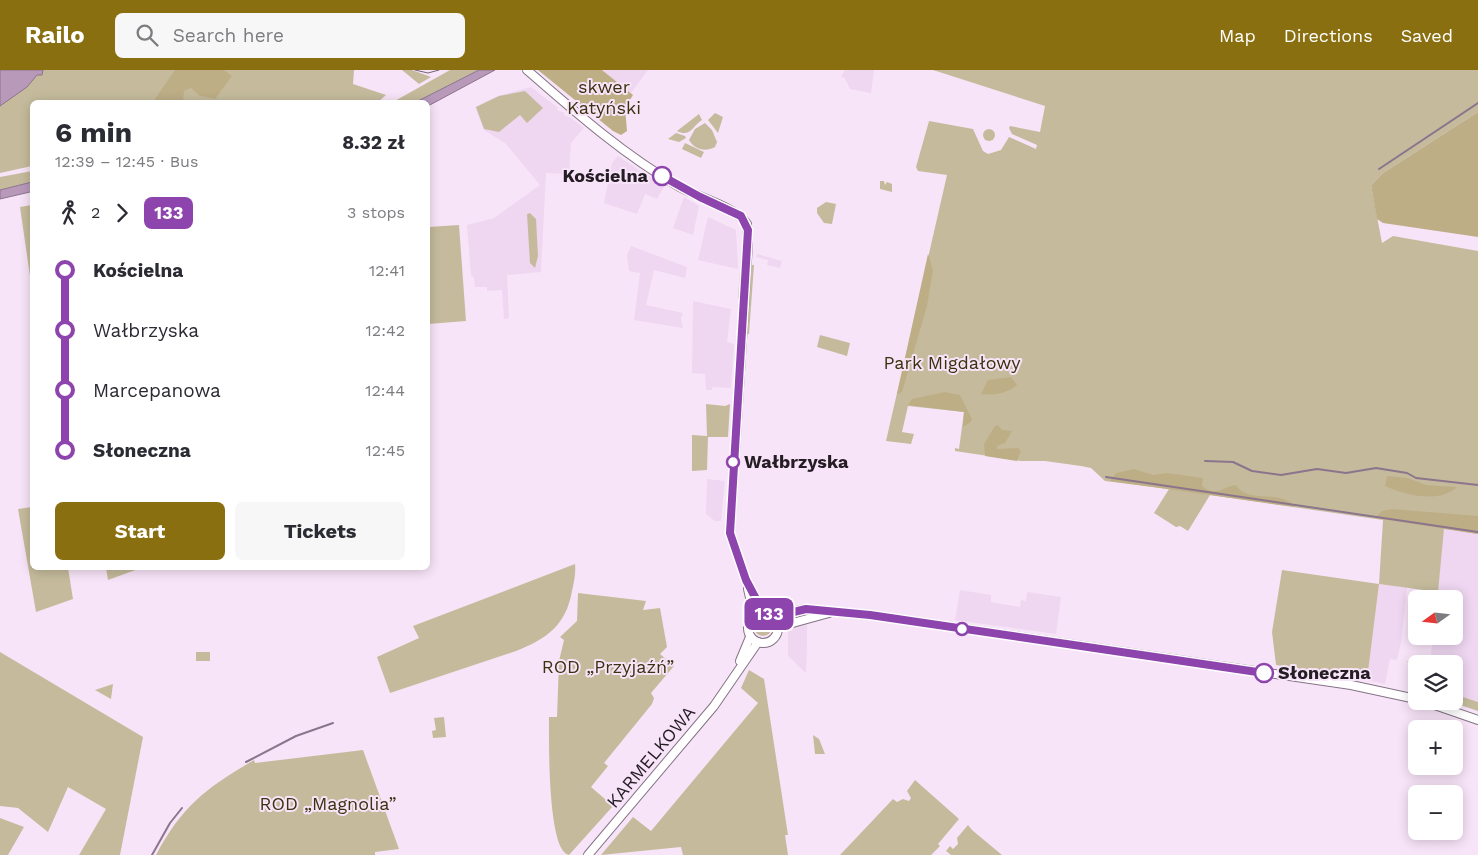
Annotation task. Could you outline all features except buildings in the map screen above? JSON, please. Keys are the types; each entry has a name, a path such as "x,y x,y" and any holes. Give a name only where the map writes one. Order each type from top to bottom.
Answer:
{"street":[{"path":"527,70 576,112 647,166 680,187 736,213 746,224 748,244 730,521 731,538 746,580 754,615"},
{"path":"746,580 763,612 773,616 806,609 870,615 1351,685 1408,698"},
{"path":"763,612 754,615 748,623 750,636 758,642 772,640 778,627 773,616"},
{"path":"778,627 832,612"},
{"name":"KARMELKOWA","path":"735,677 750,636"},
{"name":"KARMELKOWA","path":"588,855 714,706 758,642"},
{"path":"1449,710 1478,720"}],"shaded area":[{"path":"0,70 43,70 42,75 37,75 27,87 0,106"},
{"path":"479,70 495,70 430,105 430,100 420,100"},
{"path":"602,70 648,70 631,93"},
{"path":"845,70 874,70 871,93 850,89 845,78 841,77"},
{"path":"531,87 557,107 558,111 564,112 564,115 584,128 571,143 569,174 546,173 541,272 507,275 509,318 504,319 502,290 487,291 487,287 475,287 474,278 471,275 467,225 494,218 540,185 505,143 484,130 475,107 498,96"},
{"path":"618,156 664,187 657,199 645,194 637,214 604,203 612,163"},
{"path":"30,182 30,192 0,199 0,190"},
{"path":"684,197 699,206 693,235 673,228"},
{"path":"708,217 736,230 738,269 698,260"},
{"path":"631,246 687,267 685,278 654,270 646,305 683,313 681,318 683,328 634,320 640,273 629,271 627,255"},
{"path":"757,254 782,261 780,268 767,265 768,260 756,257"},
{"path":"693,301 731,309 727,342 734,344 731,388 712,387 712,390 706,390 705,374 692,373"},
{"path":"707,479 725,481 721,521 715,521 706,514"},
{"path":"1444,529 1478,534 1478,702 1463,697 1463,655 1431,655 1432,645 1463,645 1463,590 1438,590"},
{"path":"1379,584 1407,588 1401,643 1397,660 1390,659 1385,684 1367,680"},
{"path":"960,590 991,595 991,602 1020,607 1021,600 1026,601 1027,592 1061,597 1056,634 955,620"},
{"path":"807,624 806,673 788,656 788,629"}],"green space":[{"path":"0,70 354,70 353,84 386,95 380,100 30,100 30,166 0,173"},
{"path":"175,70 224,70 232,76 215,99 200,96 191,88 184,91 183,100 155,99"},
{"path":"402,70 412,70 431,77 419,84"},
{"path":"450,70 479,70 420,100 397,100"},
{"name":"skwer Katyński","path":"538,70 602,70 633,95 625,108 627,131 621,135 613,131"},
{"name":"Park Migdałowy","path":"933,70 1478,70 1478,112 1383,173 1371,185 1382,243 1393,236 1478,251 1478,534 1444,529 1438,590 1423,590 1379,584 1383,520 1210,495 1188,531 1180,526 1176,527 1154,513 1169,489 1105,481 1091,468 1081,466 1045,461 1021,461 955,451 955,448 959,449 964,412 908,406 902,432 914,434 911,444 886,441 947,175 918,171 916,167 929,121 973,129 983,151 988,154 1001,150 1009,137 1036,149 1037,145 1012,134 1009,128 1010,126 1040,132 1045,106"},
{"path":"525,91 543,108 527,123 520,115 499,132 484,129 476,107 499,96"},
{"path":"1478,112 1478,237 1383,223 1377,219 1371,185 1383,173"},
{"path":"715,113 723,117 718,133 708,120"},
{"path":"699,114 702,120 689,132 682,133 677,131"},
{"path":"705,123 712,130 717,142 715,147 704,150 694,146 689,140 695,129"},
{"path":"989,129 995,135 989,141 983,135"},
{"path":"676,133 686,138 679,142 668,139"},
{"path":"685,143 704,152 701,158 682,149"},
{"path":"30,171 30,182 0,190 0,177"},
{"path":"880,181 884,181 885,185 887,182 892,184 892,192 880,189"},
{"path":"826,202 836,204 832,224 824,223 817,213 817,208"},
{"path":"30,205 30,276 20,207"},
{"path":"530,213 536,219 538,256 535,268 530,263 527,214"},
{"path":"459,225 466,321 430,324 430,227"},
{"path":"742,246 742,269 739,299 738,298"},
{"path":"928,254 933,270 927,306 902,392 897,394"},
{"path":"752,265 754,265 749,334 746,334"},
{"path":"820,335 850,343 847,356 817,347"},
{"path":"1011,377 1017,385 1013,388 990,395 981,394 988,380"},
{"path":"945,392 960,395 972,419 971,422 963,427 964,412 908,405 912,399"},
{"path":"706,404 725,406 730,404 728,437 708,437 707,470 692,471 692,435 707,436"},
{"path":"998,425 1002,430 1012,431 1005,443 997,446 997,449 1018,448 1021,451 1017,461 985,456 984,444 995,426"},
{"path":"1134,469 1153,475 1167,473 1203,478 1202,486 1212,491 1236,485 1241,491 1248,494 1282,498 1289,501 1295,507 1110,481 1116,473"},
{"path":"1387,476 1408,478 1426,485 1457,487 1450,492 1432,497 1412,495 1385,486"},
{"path":"30,507 30,570 68,570 73,599 36,612 18,509"},
{"path":"1392,509 1478,516 1478,534 1375,518 1382,511"},
{"name":"ROD „Przyjaźń”","path":"575,564 573,584 565,613 560,622 546,636 516,651 390,693 377,657 419,638 413,626"},
{"path":"106,570 136,570 108,580"},
{"path":"1282,570 1379,584 1367,680 1276,665 1272,632"},
{"name":"ROD „Przyjaźń”","path":"578,593 646,601 643,610 660,608 667,647 660,654 674,666 651,693 654,698 652,704 604,763 608,766 591,787 613,806 569,855 562,849 553,816 549,717 557,717 559,661 564,640 560,637 577,621"},
{"path":"763,618 769,621 772,627 769,633 763,636 757,633 754,627 757,621"},
{"path":"0,652 143,737 120,855 79,855 106,809 68,787 48,832 18,808 0,806"},
{"path":"196,652 210,652 210,661 196,661"},
{"path":"749,670 764,679 788,835 785,835 788,855 683,855 681,847 601,855 633,817 651,831 758,703 741,688"},
{"path":"113,684 111,699 95,690"},
{"path":"1463,697 1478,702 1478,711 1463,706"},
{"path":"444,717 446,737 433,738 432,731 436,730 434,718"},
{"path":"813,735 819,739 825,754 815,754"},
{"name":"ROD „Magnolia”","path":"363,750 399,849 375,852 375,855 156,855 176,823 197,800 209,789 254,760 255,763"},
{"path":"915,780 959,819 938,844 940,846 931,855 840,855 893,799 897,802 903,799 909,801 911,798 907,791"},
{"path":"0,818 24,827 8,855 0,855"},
{"path":"968,825 1002,855 951,855 946,851 950,846 953,849 958,844 957,838"}],"waterway":[{"path":"1379,169 1478,103"},
{"path":"1205,461 1233,462 1252,471 1281,475 1317,469 1346,473 1376,468 1407,473 1416,478 1478,485"},
{"path":"1106,477 1478,532"},
{"path":"246,762 296,736 333,723"},
{"path":"152,855 170,823 182,808"}],"tram line":[{"path":"415,70 428,73 439,70"}],"bus line":[{"name":"133","path":"662,176 680,187 741,216 748,230 730,533 746,580 763,612 777,616 806,609 870,615 1264,673"}],"place":[{"name":"Kościelna","path":"662,176"},
{"name":"Wałbrzyska","path":"733,462"},
{"name":"Słoneczna","path":"1264,673"}]}
